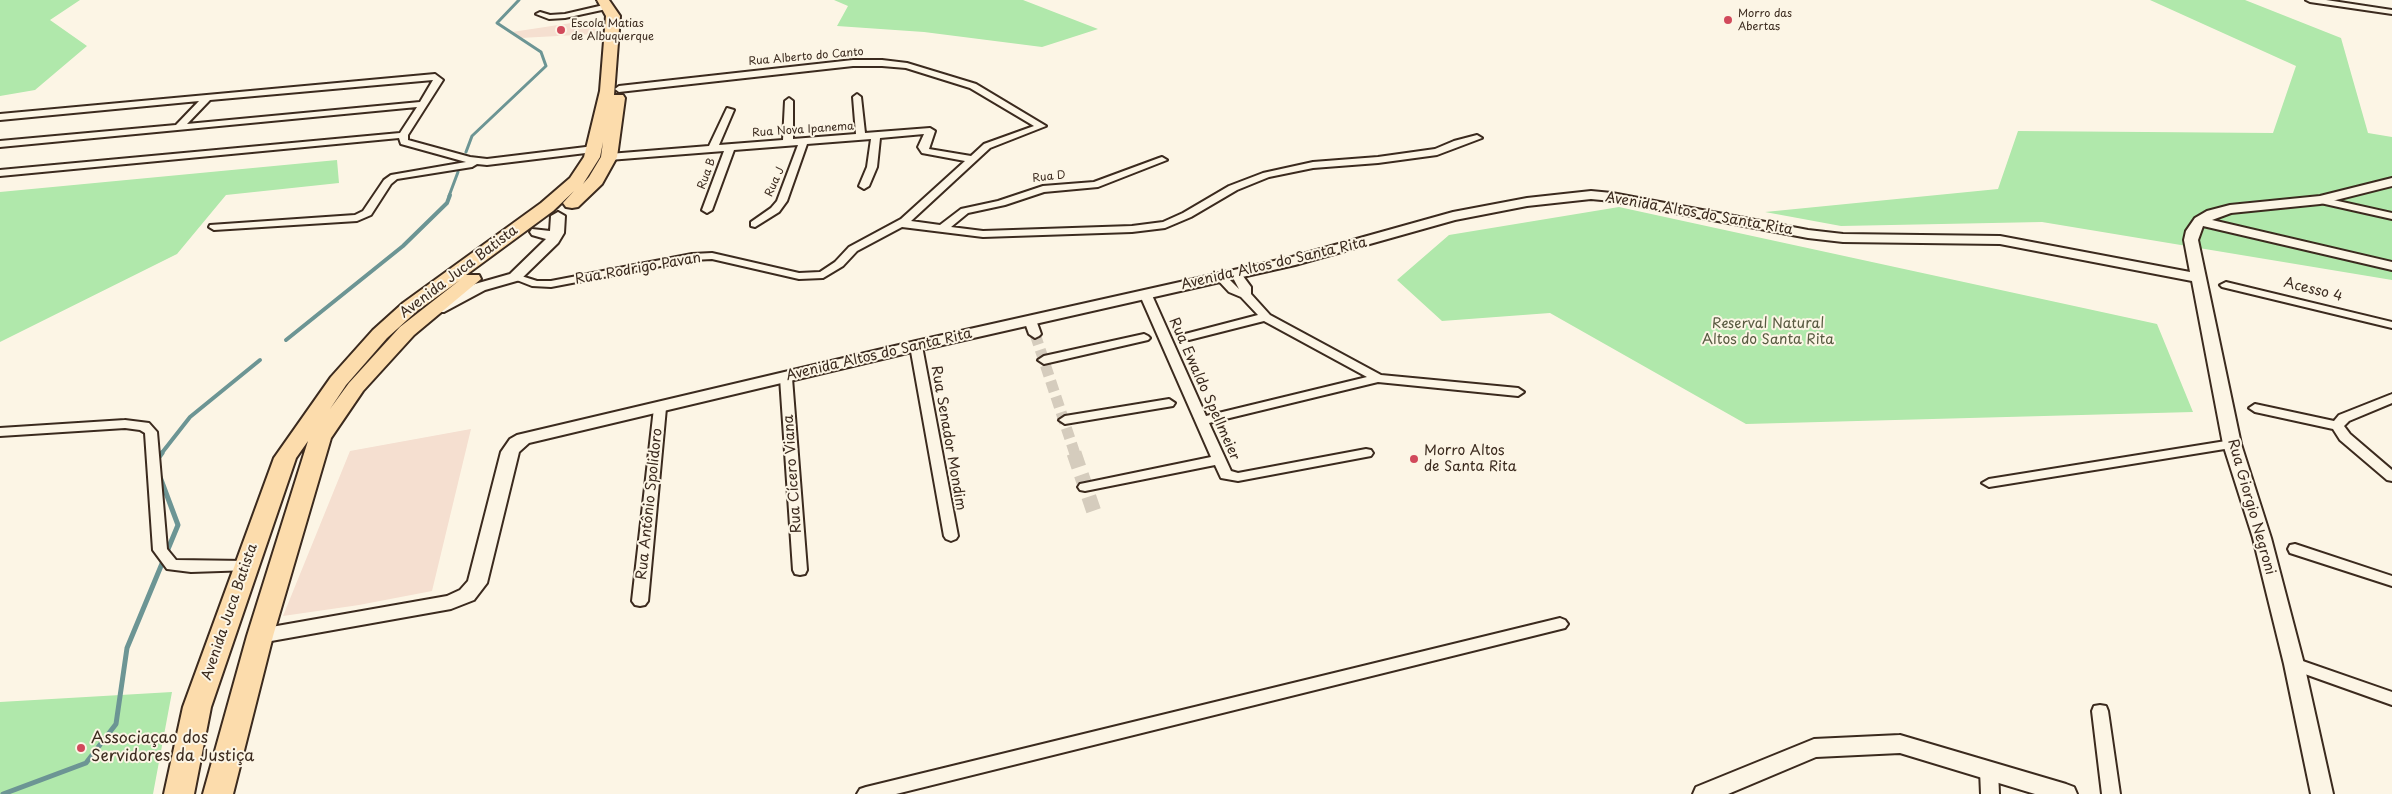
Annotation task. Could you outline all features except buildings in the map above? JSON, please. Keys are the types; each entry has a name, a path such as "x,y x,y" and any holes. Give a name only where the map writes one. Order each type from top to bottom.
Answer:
{"main road":[{"path":"609,2 624,14 627,27"},
{"name":"Avenida Juca Batista","path":"602,153 613,16 609,2"},
{"name":"Avenida Juca Batista","path":"179,794 197,707 285,458 338,381 380,334 545,236 558,216 596,180 619,89 625,45"},
{"name":"Avenida Juca Batista","path":"218,794 229,746 260,636 320,438 356,386 407,331 415,313 502,239 547,207 576,181 592,158 602,153"},
{"path":"502,239 545,236"}],"street":[{"path":"2310,0 2392,12"},
{"path":"540,14 547,17 558,17 609,2"},
{"name":"Rua Alberto do Canto","path":"619,89 852,63 882,63 907,66 974,86 1041,126"},
{"path":"0,117 438,77 439,80 403,135 404,142 433,152 487,162"},
{"path":"857,97 861,137"},
{"path":"179,127 207,98"},
{"path":"788,142 789,101"},
{"path":"0,144 423,104"},
{"path":"713,148 730,110"},
{"path":"0,126 10,116"},
{"name":"Rua Rodrigo Pavan","path":"515,276 536,284 550,284 692,257 712,256 774,271 815,276 830,272 853,249 899,223 941,189 987,146 1041,126"},
{"name":"Rua Nova Ipanema","path":"487,162 602,153 730,147 930,131 923,147 925,151 972,159"},
{"path":"0,173 403,135"},
{"path":"864,186 872,168 876,136"},
{"path":"899,223 983,234 1132,229 1166,225 1254,178 1313,165 1378,160 1437,152 1457,142 1477,138"},
{"name":"Rua J","path":"755,224 775,210 782,201 804,140"},
{"name":"Rua B","path":"707,210 730,147"},
{"name":"Rua D","path":"944,228 965,211 1001,203 1043,189 1095,185 1162,160"},
{"path":"214,227 357,218 367,212 387,182 394,177 487,162"},
{"path":"2200,221 2212,214 2230,209 2320,200 2392,182"},
{"name":"Avenida Altos do Santa Rita","path":"260,636 451,602 467,595 477,583 510,452 516,443 530,437 660,408 916,346 1032,327 1145,294 1236,284 1452,216 1527,202 1591,195 1612,197 1817,235 1843,238 2000,240 2199,278"},
{"path":"2320,200 2392,216"},
{"path":"2200,221 2354,255 2392,261"},
{"name":"Rua Giorgio Negroni","path":"2200,221 2193,231 2191,240 2232,444 2262,538 2294,664 2322,794"},
{"path":"415,313 480,287 515,276 545,236"},
{"path":"2354,255 2392,266"},
{"path":"1236,284 1266,317 1378,378"},
{"name":"Acesso 4","path":"2226,285 2392,325"},
{"name":"Rua Ewaldo Spellmeier","path":"1145,294 1226,475 1234,477 1366,453"},
{"path":"1189,336 1266,317"},
{"path":"1044,360 1144,338"},
{"name":"Rua Senador Mondim","path":"916,346 951,536"},
{"name":"Rua Cícero Viana","path":"786,378 800,570"},
{"path":"1203,421 1378,378 1518,392"},
{"path":"2337,426 2344,418 2392,398"},
{"path":"1065,420 1169,403"},
{"name":"Rua Antônio Spolidoro","path":"640,600 660,408"},
{"path":"2255,408 2337,426 2345,437 2392,477"},
{"path":"0,432 126,424 144,426 151,432 160,550 172,565 191,567 246,566"},
{"path":"1989,482 2232,444"},
{"path":"1086,487 1219,460"},
{"path":"2295,549 2392,581"},
{"path":"866,794 1560,624"},
{"path":"2294,664 2392,699"},
{"path":"2100,711 2111,794"},
{"path":"1704,794 1814,748 1900,744 2066,794"},
{"path":"1989,770 1990,794"}],"shaded area":[{"name":"Escola Matias de Albuquerque","path":"598,19 596,34 520,38 512,32"},
{"path":"471,429 432,591 359,605 283,616 350,451"}],"green space":[{"path":"0,0 80,0 50,20 87,46 35,90 0,96"},
{"path":"834,0 1023,0 1098,29 1042,47 924,32 837,26 848,6"},
{"path":"2150,0 2245,0 2341,38 2368,133 2392,137 2392,280 2042,222 1841,226 1765,212 1998,189 2018,131 2273,133 2296,66"},
{"path":"337,160 339,183 226,195 177,254 0,342 0,192"},
{"name":"Reserval Natural Altos do Santa Rita","path":"1619,207 2157,324 2193,412 1746,424 1550,313 1442,321 1397,280 1449,235"},
{"name":"Associaçao dos Servidores da Justiça","path":"172,692 153,794 0,794 0,702"}],"waterway":[{"path":"466,152 472,136 546,66 541,52 497,23 519,0"},
{"path":"449,196 458,172"},
{"path":"286,340 403,246 447,203 450,195"},
{"path":"161,454 190,417 260,360"},
{"path":"156,461 162,453"},
{"path":"3,794 86,763 116,724 127,648 178,525 160,477"}],"tunnel":[{"path":"1035,334 1075,454"},
{"path":"1074,453 1094,512"}],"place":[{"name":"Morro das Abertas","path":"1728,20"},
{"name":"Escola Matias de Albuquerque","path":"561,30"},
{"name":"Morro Altos de Santa Rita","path":"1414,459"},
{"name":"Associaçao dos Servidores da Justiça","path":"81,748"}]}
